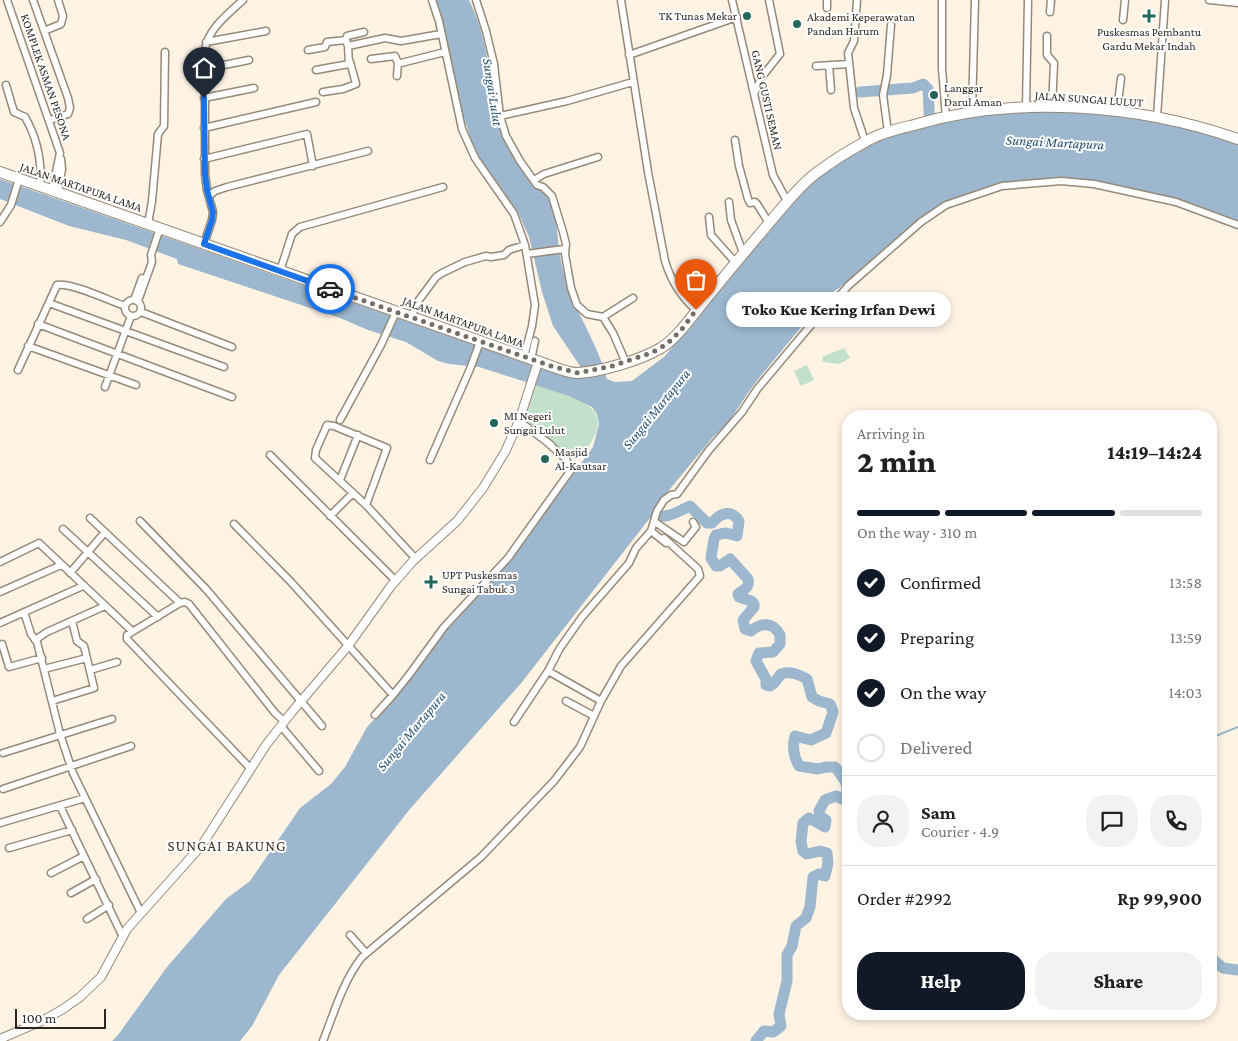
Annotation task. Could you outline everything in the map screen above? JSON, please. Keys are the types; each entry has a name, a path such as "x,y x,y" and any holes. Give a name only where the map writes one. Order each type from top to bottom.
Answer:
{"main road":[{"name":"JALAN SUNGAI LULUT","path":"578,373 626,363 667,344 682,329 787,201 815,174 866,142 888,132 972,112 1052,108 1117,112 1157,117 1190,124 1238,139"},
{"name":"JALAN MARTAPURA LAMA","path":"0,172 18,180 148,224 159,231 204,244 480,343 567,372 578,373"}],"street":[{"name":"KOMPLEK ASMAN PESONA","path":"7,0 60,153 55,191"},
{"path":"33,0 70,108 68,114 50,120"},
{"path":"44,31 61,24 63,16 58,0"},
{"path":"204,244 213,212 207,190 204,159 204,69 206,42 216,26 243,0"},
{"path":"432,0 439,21 440,34 458,118 470,148 514,214 528,254 535,305 532,326 533,361"},
{"path":"476,0 494,64 500,116 506,136 520,161 534,180 552,196 566,244 563,249 571,288 578,305 587,314 603,317 633,298"},
{"path":"621,0 632,82 665,261 681,295 696,310"},
{"name":"GANG GUSTI SEMAN","path":"732,0 773,175 787,201"},
{"path":"755,92 761,78 780,54 769,0"},
{"path":"827,0 827,8"},
{"path":"857,0 854,41 848,53 854,108 866,142"},
{"path":"942,0 942,69 946,117"},
{"path":"972,112 975,0"},
{"path":"1026,108 1028,0"},
{"path":"1050,12 1051,0"},
{"path":"1123,20 1125,0"},
{"path":"1157,117 1165,0"},
{"path":"1209,0 1238,3"},
{"path":"629,55 736,17"},
{"path":"888,132 883,91 888,76 891,25"},
{"path":"206,42 266,31"},
{"path":"324,92 343,89 356,84 346,36 364,32"},
{"path":"308,50 325,47 327,42 347,43 385,38 402,41 440,34"},
{"path":"1047,36 1047,55 1054,63 1052,108"},
{"path":"148,224 158,134 164,126 165,52"},
{"path":"398,64 445,52"},
{"path":"371,60 395,56 398,64 394,76"},
{"path":"204,69 249,60"},
{"path":"316,70 349,64 350,62"},
{"path":"816,66 849,64"},
{"path":"828,65 831,90"},
{"path":"1117,112 1121,78"},
{"path":"500,116 567,101 632,82"},
{"path":"6,85 14,112 25,117 34,138 41,166 40,186"},
{"path":"204,98 254,88"},
{"path":"204,128 316,102"},
{"path":"204,159 307,134 313,166"},
{"path":"735,140 739,166 748,199 750,202 757,204 769,223"},
{"path":"209,196 214,191 227,187 368,151"},
{"path":"534,180 544,174 598,157"},
{"path":"0,222 10,205 18,180"},
{"path":"514,722 548,671 560,648 582,617 629,563 636,548 651,531 657,511 664,500 671,495 677,494 709,450 742,412 758,388 785,359 811,325 849,285 921,222 946,205 1002,186 1061,181 1094,184 1176,202 1238,226"},
{"path":"280,271 292,234 300,227 443,187"},
{"path":"728,202 731,220 743,253"},
{"path":"708,217 711,235 736,263"},
{"path":"136,301 159,231"},
{"path":"411,317 419,300 442,272 465,262 486,256 504,255 509,250 525,245"},
{"path":"528,254 563,249"},
{"path":"18,370 57,285 62,284 125,306"},
{"path":"129,301 136,301 142,307 141,312 138,316 131,316 126,313 125,306 129,301"},
{"path":"48,303 224,368"},
{"path":"141,312 232,347"},
{"path":"340,420 385,338 395,313"},
{"path":"105,387 131,316"},
{"path":"603,317 613,333 626,363"},
{"path":"38,324 232,397"},
{"path":"0,1039 44,1020 80,997 101,976 123,937 141,913 196,853 250,768 283,724 348,646 396,581 416,559 457,521 475,499 502,457 519,421 530,386 535,341"},
{"path":"430,460 480,343"},
{"path":"28,346 136,386"},
{"path":"519,421 568,459"},
{"path":"366,505 387,449 382,445 331,424 327,425 315,458 366,505 416,559"},
{"path":"340,480 358,436"},
{"path":"375,715 410,675 444,627 508,558 572,470 566,459 550,444"},
{"path":"270,455 396,581"},
{"path":"330,516 353,493"},
{"path":"90,518 180,603"},
{"path":"655,520 684,542 695,530 696,526 693,522"},
{"path":"140,521 206,589 302,700 322,726"},
{"path":"234,524 292,582 393,695"},
{"path":"63,529 158,617"},
{"path":"323,1041 350,975 357,963 366,953 496,843 574,757 588,732 601,701 626,658 700,576 698,569 667,541 667,544 651,531"},
{"path":"70,573 105,532"},
{"path":"0,562 39,543 132,631"},
{"path":"0,592 61,565"},
{"path":"0,623 84,586"},
{"path":"250,768 126,639 127,635 180,603 185,602 189,604 319,771"},
{"path":"35,640 47,632 105,606"},
{"path":"24,612 42,658 60,734 70,766 141,913"},
{"path":"52,701 94,688 84,646 77,641 72,621"},
{"path":"2,644 9,667 42,658"},
{"path":"44,670 87,658"},
{"path":"90,670 117,662"},
{"path":"548,671 601,701"},
{"path":"566,702 594,716"},
{"path":"3,753 112,719"},
{"path":"3,789 131,746"},
{"path":"0,823 85,798"},
{"path":"60,806 123,937"},
{"path":"9,848 72,830"},
{"path":"51,873 84,856"},
{"path":"71,893 96,879"},
{"path":"86,919 109,906"},
{"path":"350,935 366,953"}],"green space":[{"path":"844,348 850,358 839,364 823,362 822,357"},
{"path":"807,365 814,380 801,386 794,371"},
{"path":"534,383 582,402 589,406 596,414 598,424 595,434 586,450 575,461 523,420"}],"water":[{"name":"Sungai Martapura","path":"436,0 469,0 484,41 498,122 522,171 533,184 545,193 550,202 555,220 562,266 571,295 603,365 607,379 615,382 632,381 665,356 800,191 839,161 880,139 938,123 1005,111 1081,111 1128,116 1199,129 1238,144 1238,224 1208,211 1103,184 1003,184 949,203 860,273 826,297 755,383 725,427 714,436 670,489 653,514 522,682 410,809 279,975 252,1026 240,1041 112,1041 167,967 226,899 250,881 300,808 331,784 345,767 367,727 390,703 445,629 521,546 593,447 599,424 597,414 592,407 569,396 479,367 438,361 406,342 178,264 177,259 126,240 69,226 0,199 0,179 523,362 572,378 582,378 580,366 553,326 542,292 529,237 518,212 477,158 459,103 443,24"}],"waterway":[{"path":"860,92 913,88 923,84 928,89 930,131"},
{"path":"646,510 658,516 668,516 690,506 707,523 712,523 718,517 726,514 733,515 739,521 737,536 726,533 716,535 711,558 716,566 720,566 730,559 748,579 747,586 738,594 739,597 754,604 754,607 743,620 745,629 751,631 759,626 767,625 774,628 780,635 780,644 773,652 759,653 756,661 766,679 766,685 770,686 781,674 797,674 807,679 812,697 830,704 833,712 826,733 811,740 795,736 794,751 799,766 818,769 835,767 842,776"},
{"path":"1217,736 1238,727"},
{"path":"756,1041 764,1031 773,1032 781,1026 779,1014 787,981 787,955 792,946 796,926 806,918 810,907 813,877 819,874 825,876 828,863 827,853 820,851 807,854 803,851 801,842 803,823 809,818 825,827 826,820 820,816 819,811 825,800 836,796 842,799"},
{"path":"1217,963 1223,968 1238,970"}],"way so far":[{"path":"330,289 572,373 626,363 660,349 682,329 696,310"}],"place":[{"name":"TK Tunas Mekar","path":"747,16"},
{"name":"Puskesmas Pembantu Gardu Mekar Indah","path":"1149,16"},
{"name":"Akademi Keperawatan Pandan Harum","path":"797,24"},
{"name":"Langgar Darul Aman","path":"934,95"},
{"name":"Toko Kue Kering Irfan Dewi","path":"696,310"},
{"name":"MI Negeri Sungai Lulut","path":"494,423"},
{"name":"Masjid Al-Kautsar","path":"545,459"},
{"name":"UPT Puskesmas Sungai Tabuk 3","path":"431,582"}],"district":[{"name":"SUNGAI BAKUNG","path":"227,846"}],"route":[{"path":"204,98 205,174 213,212 204,244 330,289"}],"water label":[{"name":"Sungai Lulut","path":"493,92"}]}
